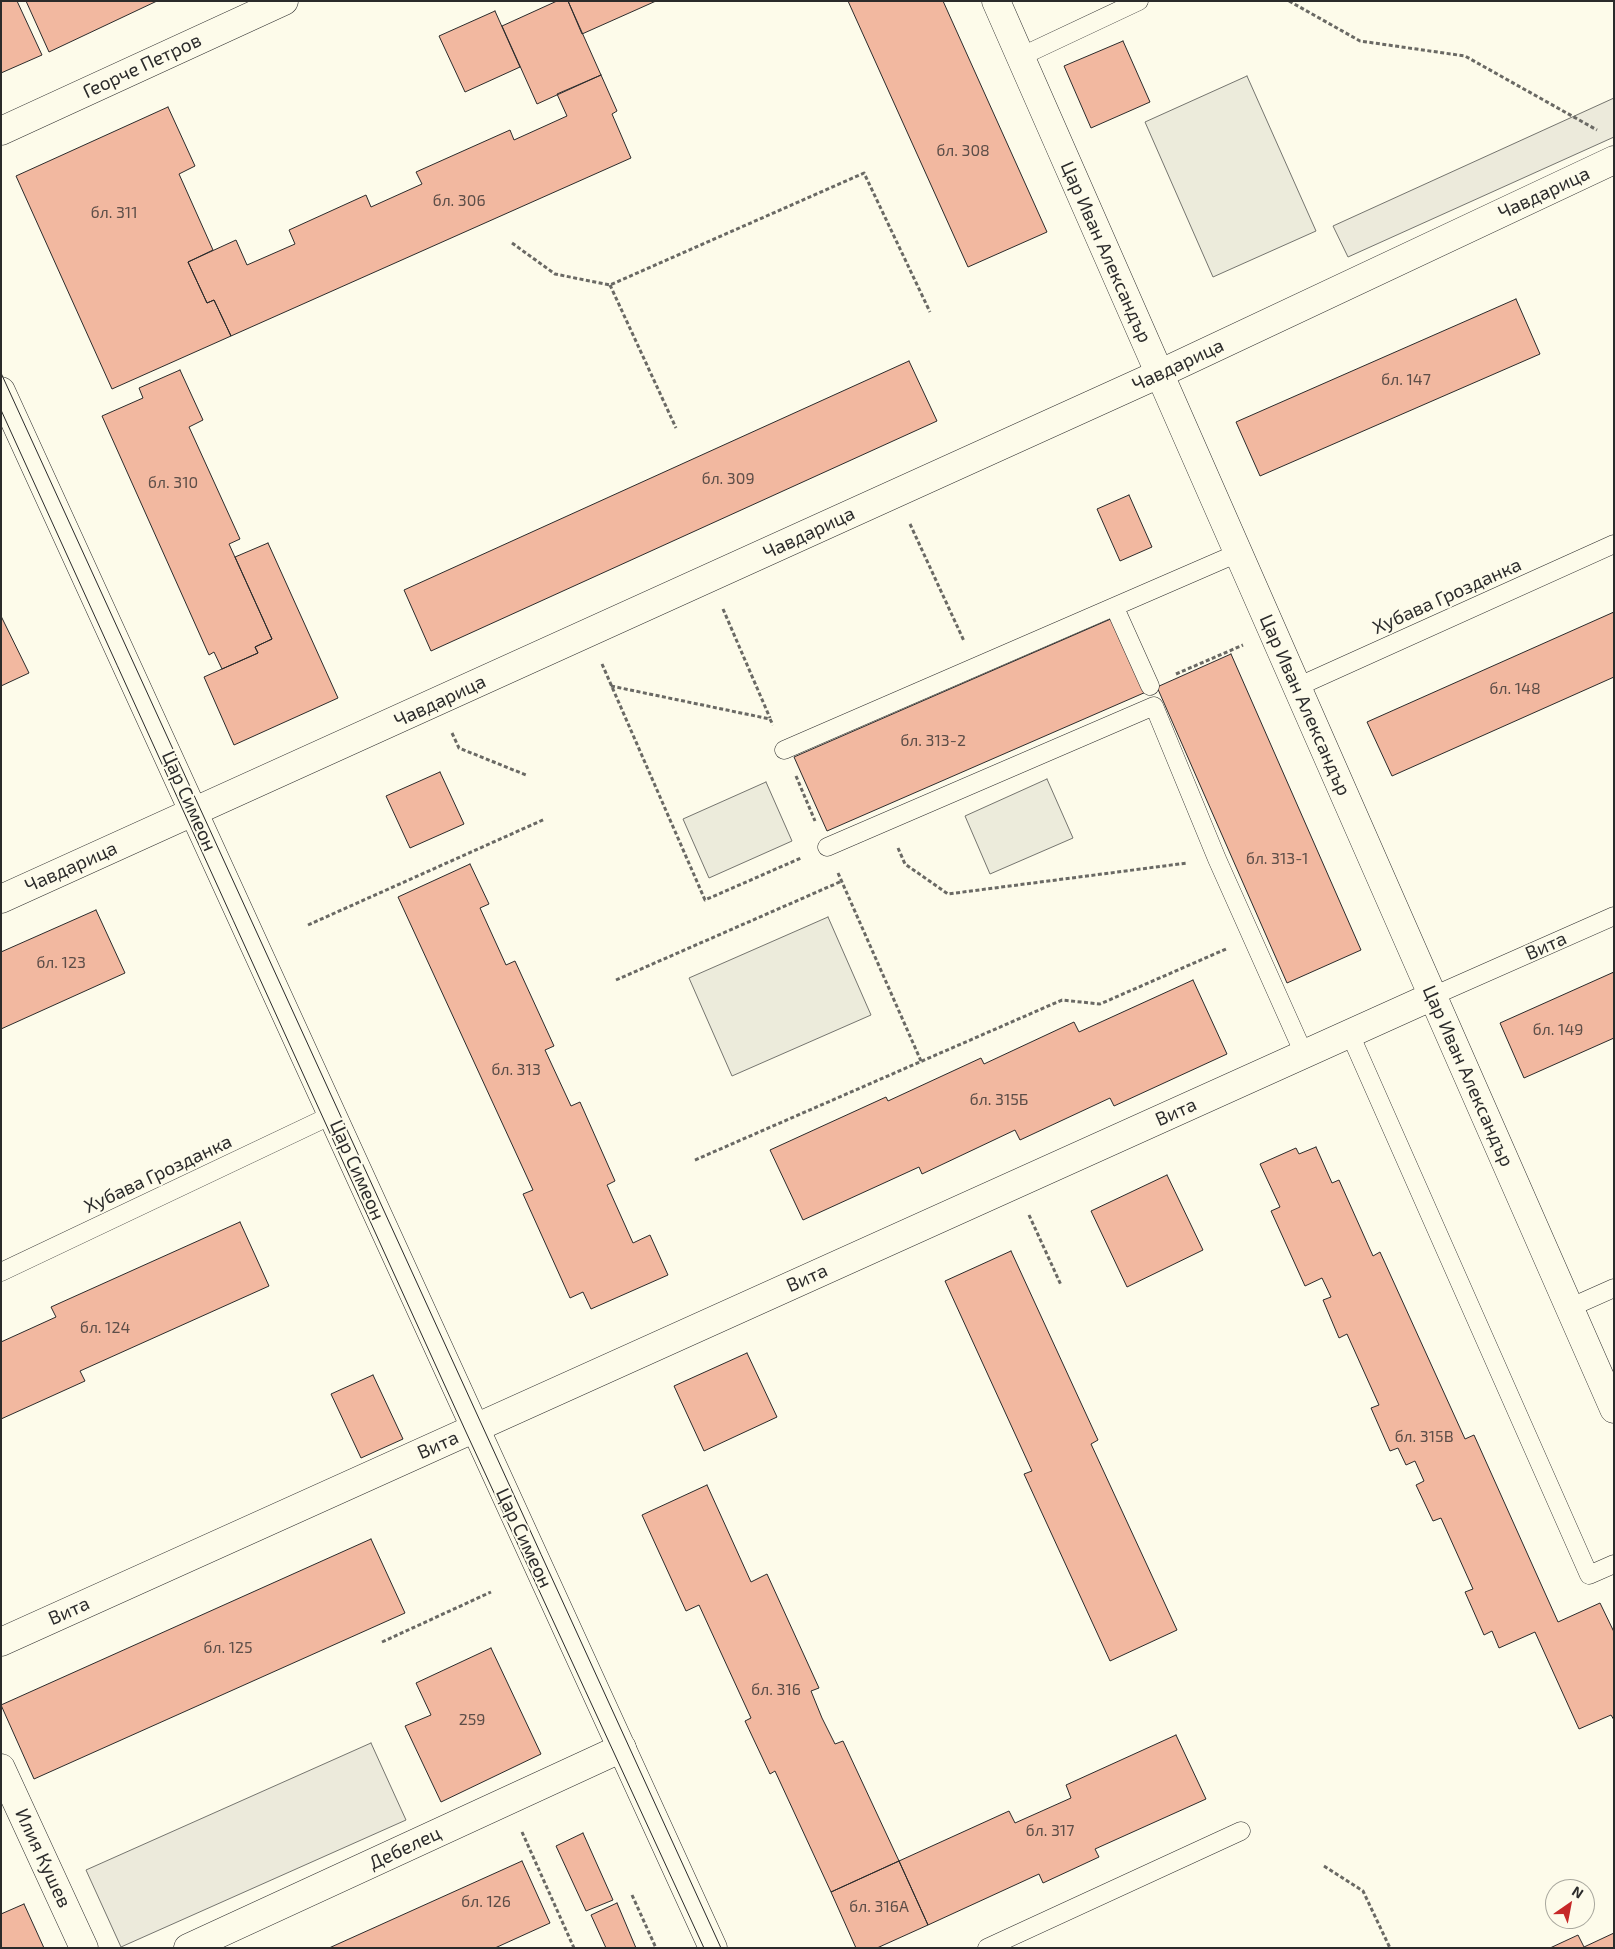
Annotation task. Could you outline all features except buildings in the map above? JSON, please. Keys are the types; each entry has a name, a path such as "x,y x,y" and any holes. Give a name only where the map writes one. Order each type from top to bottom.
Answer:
{"street":[{"name":"Георче Петров","path":"1,131 284,1"},
{"name":"Цар Иван Александър","path":"996,1 1614,1409"},
{"name":"Чавдарица","path":"1,899 1159,374 1610,148"},
{"name":"Цар Симеон","path":"1,391 712,1948"},
{"name":"Вита","path":"1,1642 1433,996"},
{"name":"Дебелец","path":"188,1948 622,1748"},
{"name":"Илия Кушев","path":"1,1768 84,1948"}],"lane":[{"path":"1020,57 1139,1"},
{"name":"Хубава Грозданка","path":"1297,686 1614,544"},
{"path":"784,750 1238,553"},
{"path":"1115,608 1150,686"},
{"path":"827,847 1154,706 1217,859 1304,1054"},
{"name":"Вита","path":"1433,996 1614,916"},
{"path":"1350,1034 1589,1575 1614,1564"},
{"name":"Хубава Грозданка","path":"1,1272 332,1115"},
{"path":"1569,1308 1614,1288"},
{"path":"987,1948 1241,1832"}],"path":[{"path":"1289,1 1360,41 1465,56 1610,148"},
{"path":"512,243 555,274 610,285 864,173 930,312"},
{"path":"610,285 676,428"},
{"path":"895,493 976,666"},
{"path":"710,578 921,1062"},
{"path":"1150,686 1272,632"},
{"path":"588,633 705,900 827,847"},
{"path":"611,686 770,718"},
{"path":"437,702 459,748 526,775"},
{"path":"308,925 545,819"},
{"path":"887,820 905,864 948,894 1217,859"},
{"path":"616,980 842,881"},
{"path":"695,1160 1062,1000 1100,1004 1252,938"},
{"path":"1015,1184 1061,1285"},
{"path":"382,1642 491,1592"},
{"path":"508,1800 574,1948"},
{"path":"1324,1866 1363,1891 1390,1948"},
{"path":"632,1895 656,1948"}],"shaded area":[{"path":"1247,76 1316,231 1213,277 1145,122"},
{"path":"1614,98 1614,137 1348,257 1333,226"},
{"path":"1047,779 1073,838 990,874 965,816"},
{"path":"766,782 792,841 709,878 683,819"},
{"path":"828,917 871,1015 732,1076 689,978"},
{"path":"371,1743 406,1820 121,1947 86,1870"}],"tram line":[{"path":"1,373 721,1948"},
{"path":"1,410 466,1432 704,1948"}]}
